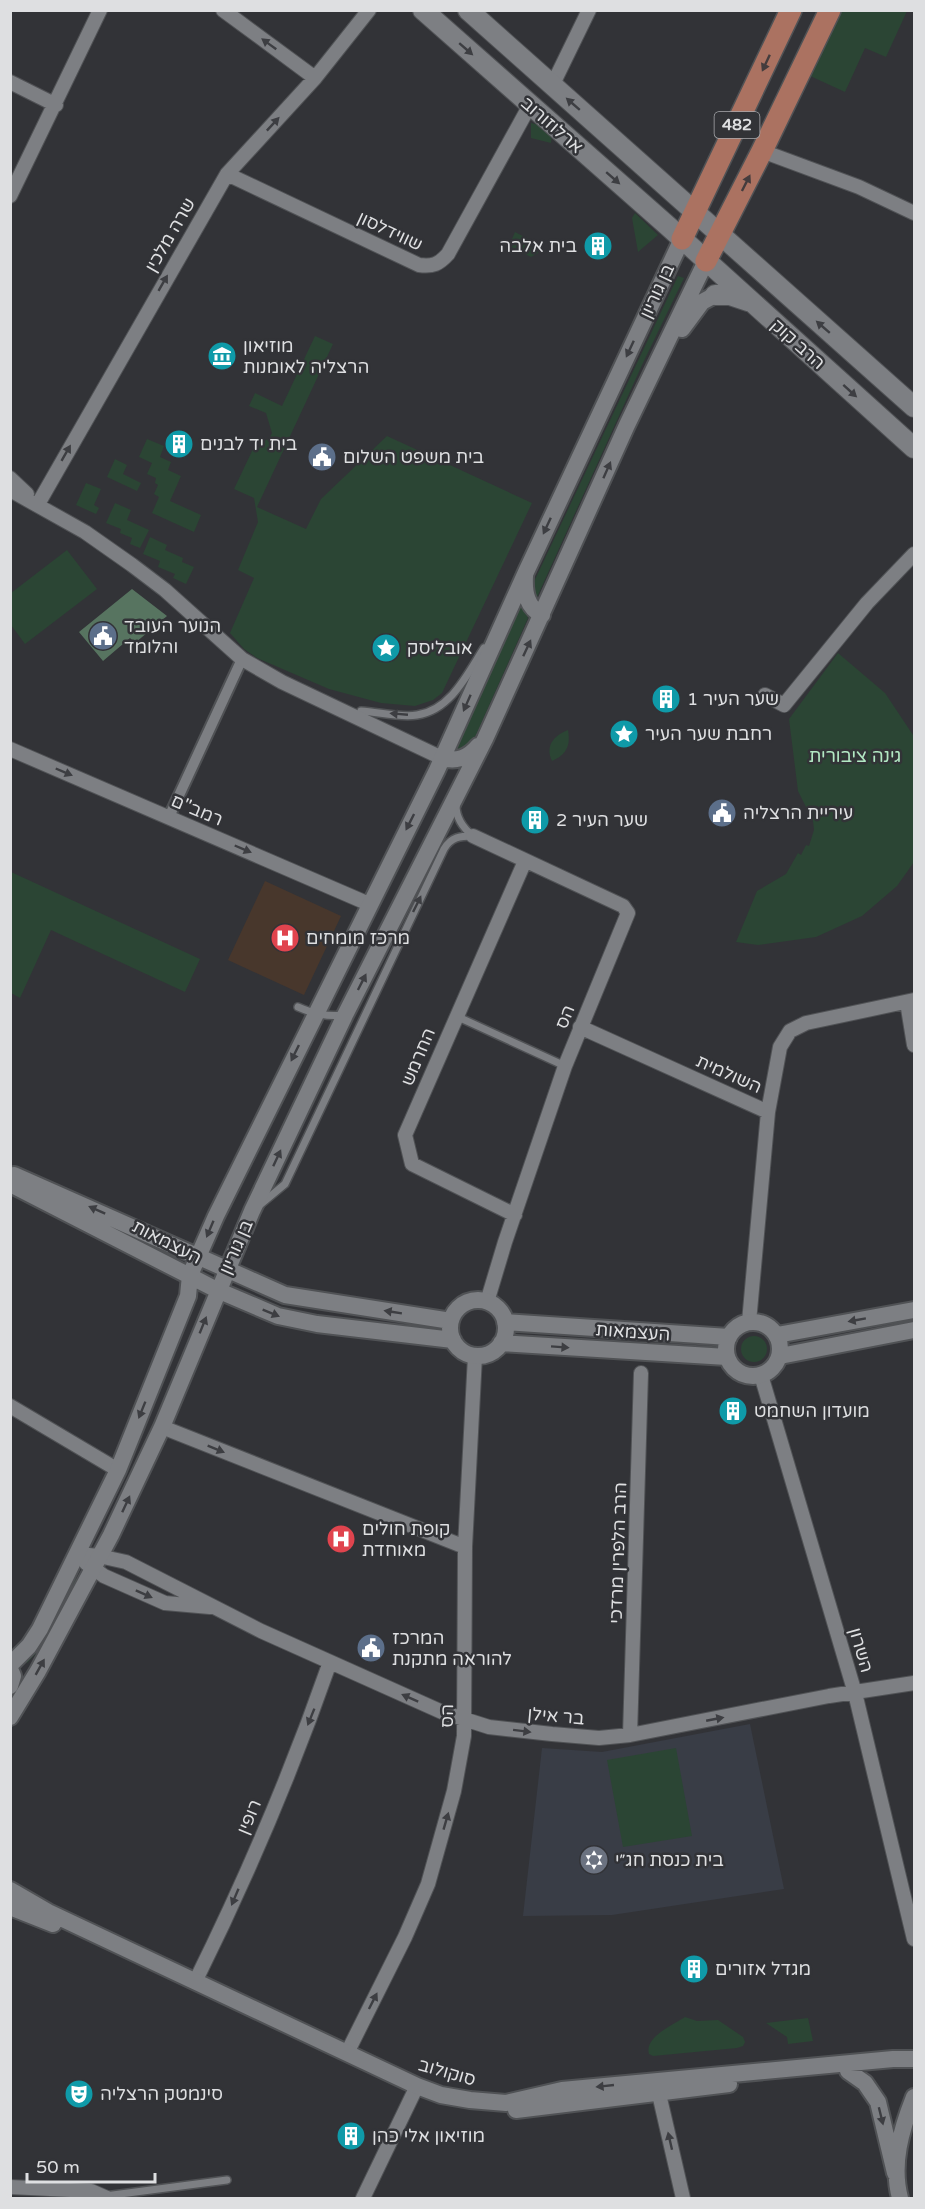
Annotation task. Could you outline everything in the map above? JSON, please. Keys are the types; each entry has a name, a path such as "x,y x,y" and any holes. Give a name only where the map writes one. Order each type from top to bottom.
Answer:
{"main road":[{"name":"ארלוזורוב","path":"423,10 682,239"},
{"name":"ארלוזורוב","path":"468,10 695,213"},
{"name":"בן גוריון","path":"682,239 791,10"},
{"name":"בן גוריון","path":"706,261 762,152 830,10"},
{"name":"הרב קוק","path":"695,213 915,407"},
{"name":"הרב קוק","path":"682,239 915,448"},
{"path":"715,295 730,295 753,303"}],"street":[{"path":"10,196 100,10"},
{"path":"223,10 315,78"},
{"name":"שרה מלכין","path":"38,504 227,174 315,78 369,10"},
{"path":"552,86 589,10"},
{"path":"10,82 56,105"},
{"name":"שווידלסון","path":"227,174 419,265 439,264 448,254 530,105"},
{"path":"762,152 859,187 915,213"},
{"name":"בן גוריון","path":"10,1667 29,1646 40,1629 118,1470 189,1296 190,1275 240,1165 307,1021 445,760 526,572 682,239"},
{"name":"בן גוריון","path":"12,1717 96,1562 162,1427 217,1290 252,1211 345,1015 485,739 627,425 706,261"},
{"name":"בן גוריון","path":"655,370 694,312 702,302 715,295"},
{"path":"10,478 38,504"},
{"path":"10,490 38,504 107,547 165,590 242,659 282,682 445,760"},
{"path":"765,695 784,705 867,603 915,554"},
{"path":"526,572 525,594 533,610 542,615"},
{"path":"169,817 242,659"},
{"path":"319,700 361,711 445,760 460,770 459,791"},
{"name":"בן גוריון","path":"445,760 472,753 485,739"},
{"name":"רמב\"ם","path":"10,748 369,904"},
{"name":"הס","path":"473,836 623,906 628,913 565,1066 487,1302"},
{"name":"החרמש","path":"515,1215 412,1164 405,1135 525,861"},
{"path":"911,1001 915,1045"},
{"name":"השולמית","path":"580,1027 768,1112 780,1047 790,1031 806,1023 911,1001"},
{"path":"749,1322 768,1112"},
{"name":"העצמאות","path":"10,1174 199,1255 285,1295 451,1321"},
{"name":"העצמאות","path":"10,1184 217,1290 278,1316 317,1324 453,1340"},
{"path":"472,1301 487,1302 499,1310 505,1322 504,1336 501,1343 490,1353 475,1356 466,1354 458,1348 450,1334 451,1321 459,1308 465,1304 472,1301"},
{"path":"777,1335 915,1310"},
{"name":"העצמאות","path":"505,1322 729,1337"},
{"path":"749,1322 765,1324 777,1335 780,1341 780,1356 773,1368 761,1375 744,1375 737,1371 727,1358 726,1348 729,1337 736,1328 749,1322"},
{"path":"780,1356 915,1330"},
{"name":"העצמאות","path":"501,1343 727,1358"},
{"name":"הס","path":"347,2053 405,1937 428,1884 454,1791 465,1719 465,1547 475,1356"},
{"name":"הרב הלפרין מרדכי","path":"630,1735 641,1373"},
{"name":"השרון","path":"761,1375 855,1693 915,1939"},
{"path":"10,1406 118,1470"},
{"path":"162,1427 465,1547"},
{"name":"בר אילן","path":"78,1554 96,1562 126,1562 215,1608 330,1662 442,1712 489,1726 599,1738 630,1735 915,1683"},
{"name":"בר אילן","path":"96,1562 105,1576 165,1603 215,1608"},
{"name":"רופין","path":"195,1982 245,1874 313,1714 330,1662"},
{"path":"10,1667 13,1676 10,1686"},
{"name":"סוקולוב","path":"10,1890 48,1912 347,2053 435,2100 469,2107 522,2110 827,2072 883,2067 915,2067"},
{"name":"סוקולוב","path":"10,1906 416,2089 470,2100 506,2103 562,2090 892,2059 915,2060"},
{"path":"848,2071 865,2083 878,2102 900,2199"},
{"path":"642,2082 659,2094 683,2199"},
{"path":"363,2199 416,2089"},
{"path":"895,2173 900,2138 915,2097"},
{"path":"10,2187 91,2191 106,2197"}],"lane":[{"path":"361,711 418,715 448,700 510,608"},
{"path":"459,791 456,809 465,829 473,836"},
{"path":"252,1211 285,1184 444,849 454,838 473,836"},
{"path":"307,1021 298,1007 307,1021"},
{"path":"307,1021 345,1015"},
{"path":"456,1016 565,1066"},
{"path":"106,2197 227,2180"}],"shaded area":[{"name":"מרכז מומחים","path":"265,881 341,916 304,995 228,960"},
{"path":"750,1724 784,1889 612,1915 523,1916 542,1748 602,1752"}],"green space":[{"path":"843,11 907,11 886,57 865,48 845,92 808,75 834,19"},
{"path":"531,123 552,133 551,143 531,138"},
{"path":"635,213 658,235 638,252 632,218"},
{"path":"515,232 536,243 538,253 531,257 509,246"},
{"path":"678,276 684,278 534,604 530,590"},
{"path":"315,336 333,344 257,507 306,529 321,499 387,436 532,503 442,693 433,700 415,706 381,703 329,689 257,658 244,649 230,633 254,578 238,570 258,522 254,498 234,489 253,449 258,451 263,441 269,439 272,433 266,413 249,406 255,393 282,406"},
{"path":"147,439 164,446 160,457 171,462 168,470 181,476 170,501 201,515 194,532 152,513 159,497 154,494 158,485 155,483 156,478 147,474 152,463 139,457"},
{"path":"115,459 127,465 123,474 141,483 137,491 107,477"},
{"path":"86,483 101,489 94,505 99,508 96,514 76,505"},
{"path":"115,503 131,510 127,520 149,530 140,548 130,544 132,538 120,533 121,529 106,523"},
{"path":"150,537 167,545 165,550 183,558 182,562 194,567 186,584 173,578 175,574 158,567 160,561 143,554"},
{"path":"67,550 97,589 25,644 11,625 11,593"},
{"path":"132,589 167,616 135,643 130,638 103,661 79,632"},
{"path":"521,603 528,618 476,735 466,745 453,751"},
{"name":"גינה ציבורית","path":"838,653 885,693 913,735 914,862 897,886 862,916 816,937 758,945 736,942 757,891 786,874 798,853 801,855 806,845 809,846 814,830 813,821 798,791 789,719"},
{"path":"568,730 569,741 566,749 561,756 552,761 549,751 554,738"},
{"path":"11,872 200,959 185,992 51,930 20,998 11,993"},
{"path":"754,1336 763,1340 767,1349 763,1358 754,1362 745,1358 741,1349 745,1340"},
{"path":"74,1578 78,1580 42,1647 27,1663 23,1659"},
{"path":"676,1748 692,1836 623,1847 607,1760"},
{"path":"685,2017 697,2021 718,2020 743,2037 745,2042 743,2046 737,2048 653,2056 649,2054 651,2042 655,2037"},
{"path":"808,2018 813,2041 788,2044 787,2037 766,2023"}],"place":[{"name":"בית אלבה","path":"598,246"},
{"name":"מוזיאון הרצליה לאומנות","path":"222,356"},
{"name":"בית יד לבנים","path":"179,444"},
{"name":"בית משפט השלום","path":"322,457"},
{"name":"הנוער העובד והלומד","path":"103,636"},
{"name":"אובליסק","path":"386,648"},
{"name":"שער העיר 1","path":"666,699"},
{"name":"רחבת שער העיר","path":"624,734"},
{"name":"עיריית הרצליה","path":"722,813"},
{"name":"שער העיר 2","path":"535,820"},
{"name":"מרכז מומחים","path":"285,938"},
{"name":"מועדון השחמט","path":"733,1411"},
{"name":"קופת חולים מאוחדת","path":"341,1539"},
{"name":"המרכז להוראה מתקנת","path":"371,1648"},
{"name":"בית כנסת חג״י","path":"594,1860"},
{"name":"מגדל אזורים","path":"694,1969"},
{"name":"סינמטק הרצליה","path":"79,2094"},
{"name":"מוזיאון אלי כהן","path":"351,2136"}]}
